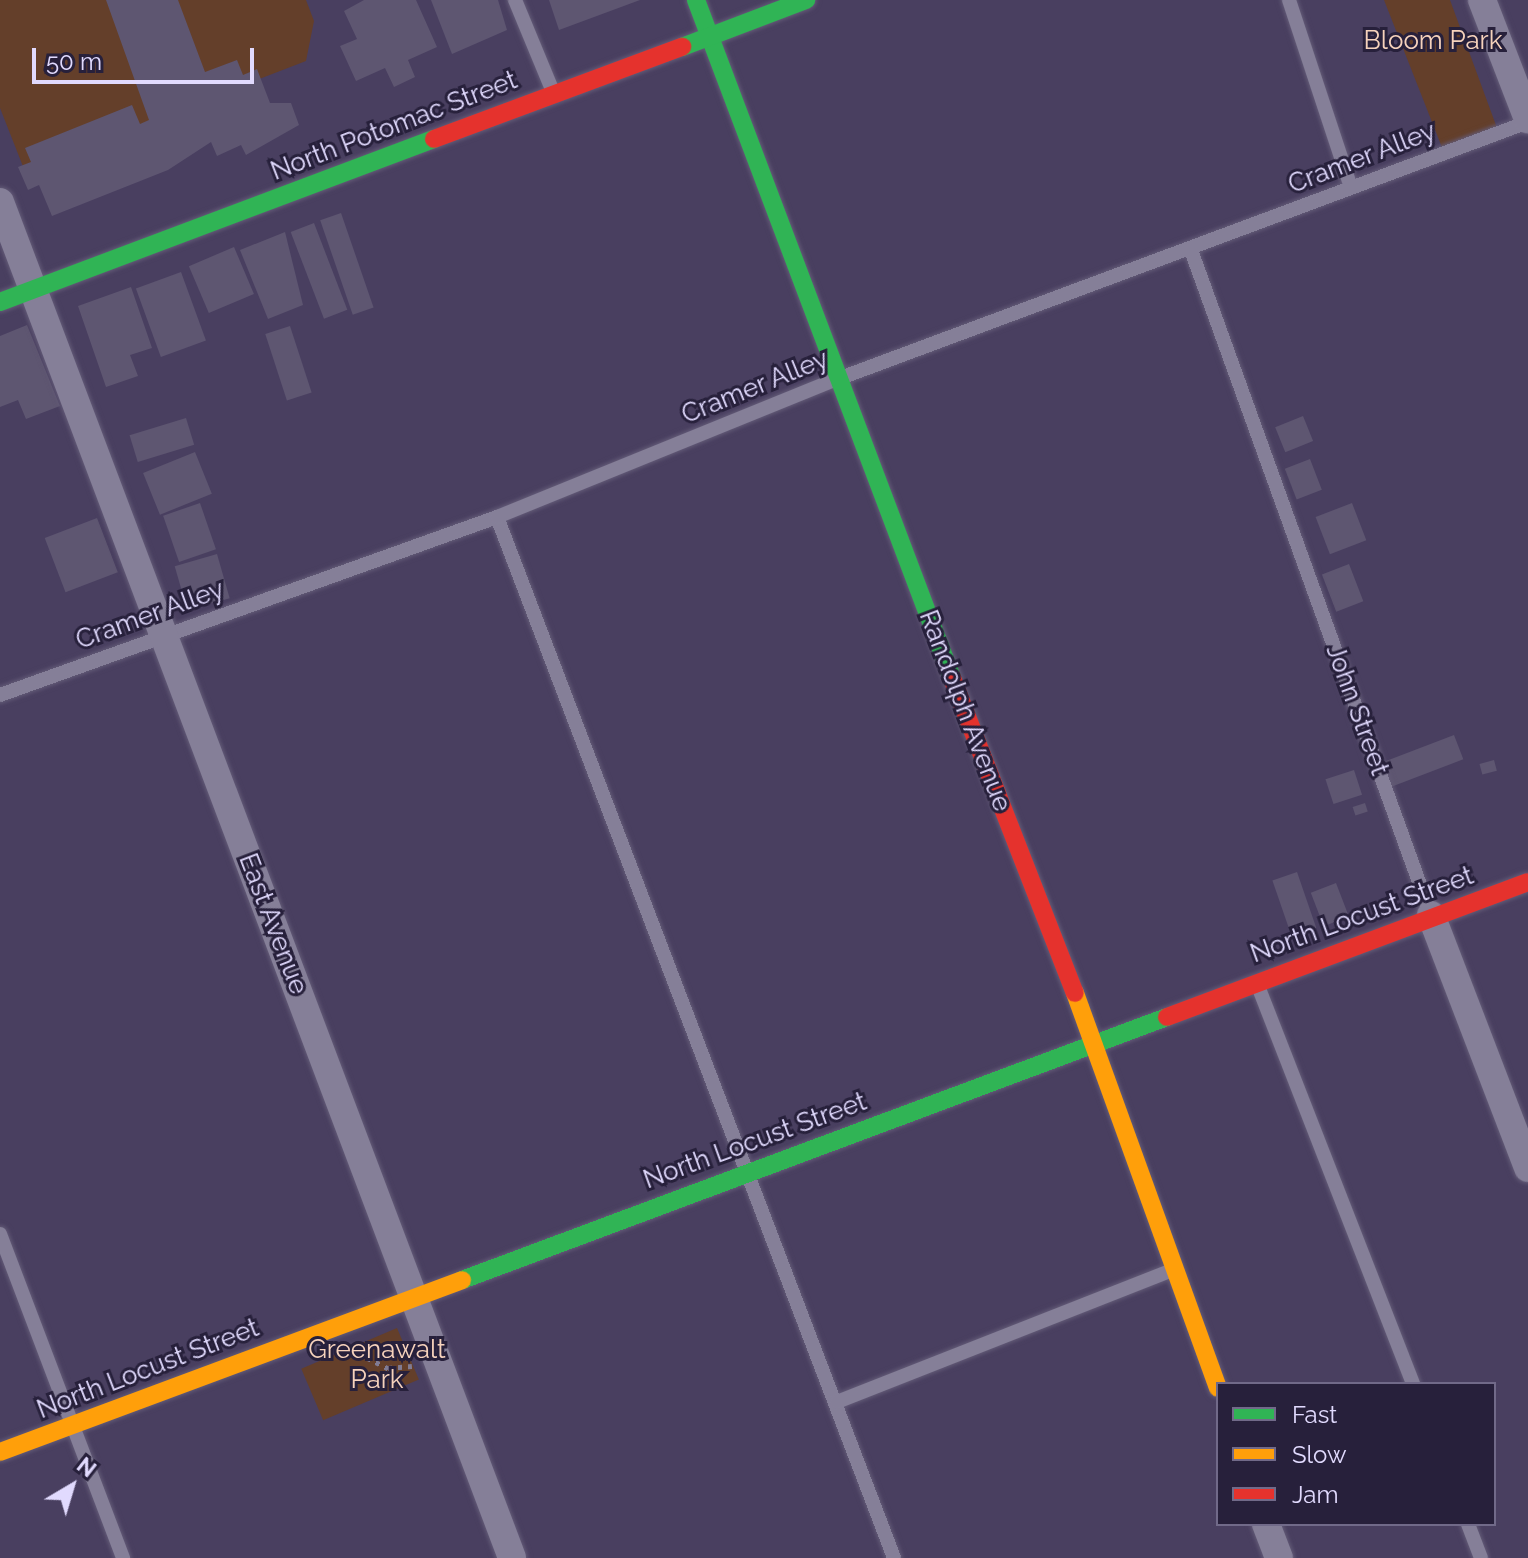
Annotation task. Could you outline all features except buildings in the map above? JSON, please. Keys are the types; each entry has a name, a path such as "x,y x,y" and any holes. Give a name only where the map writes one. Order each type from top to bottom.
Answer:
{"main road":[{"name":"Randolph Avenue","path":"696,0 835,380 1095,1044 1216,1382"},
{"name":"North Potomac Street","path":"0,302 806,0"},
{"name":"North Locust Street","path":"0,1452 1095,1044 1431,915 1528,882"}],"street":[{"path":"1482,0 1528,120"},
{"name":"East Avenue","path":"0,202 512,1558"},
{"name":"John Street","path":"1431,915 1528,1168"},
{"path":"1267,1526 1279,1558"}],"lane":[{"path":"515,0 554,94"},
{"path":"1289,0 1351,187"},
{"name":"Cramer Alley","path":"0,695 497,517 835,380 1191,250 1528,120"},
{"name":"John Street","path":"1191,250 1431,915"},
{"path":"497,517 751,1170 894,1558"},
{"path":"1256,982 1412,1382"},
{"path":"0,1234 123,1558"},
{"path":"837,1402 1175,1268"},
{"path":"1469,1526 1481,1558"}],"path":[{"path":"349,1343 388,1368 417,1364"}],"green space":[{"path":"0,0 306,0 314,21 306,61 24,169 0,108"},
{"name":"Bloom Park","path":"1384,0 1450,0 1497,128 1443,150"},
{"name":"Greenawalt Park","path":"397,1328 419,1380 323,1420 301,1369"}],"traffic: fast":[{"path":"696,0 952,678"},
{"path":"682,47 806,0"},
{"path":"0,302 434,139"},
{"path":"462,1280 1167,1017"}],"traffic: slow":[{"path":"1075,993 1216,1382"},
{"path":"0,1452 462,1280"}],"traffic: jam":[{"path":"434,139 682,47"},
{"path":"952,678 1075,993"},
{"path":"1167,1017 1528,882"}]}
